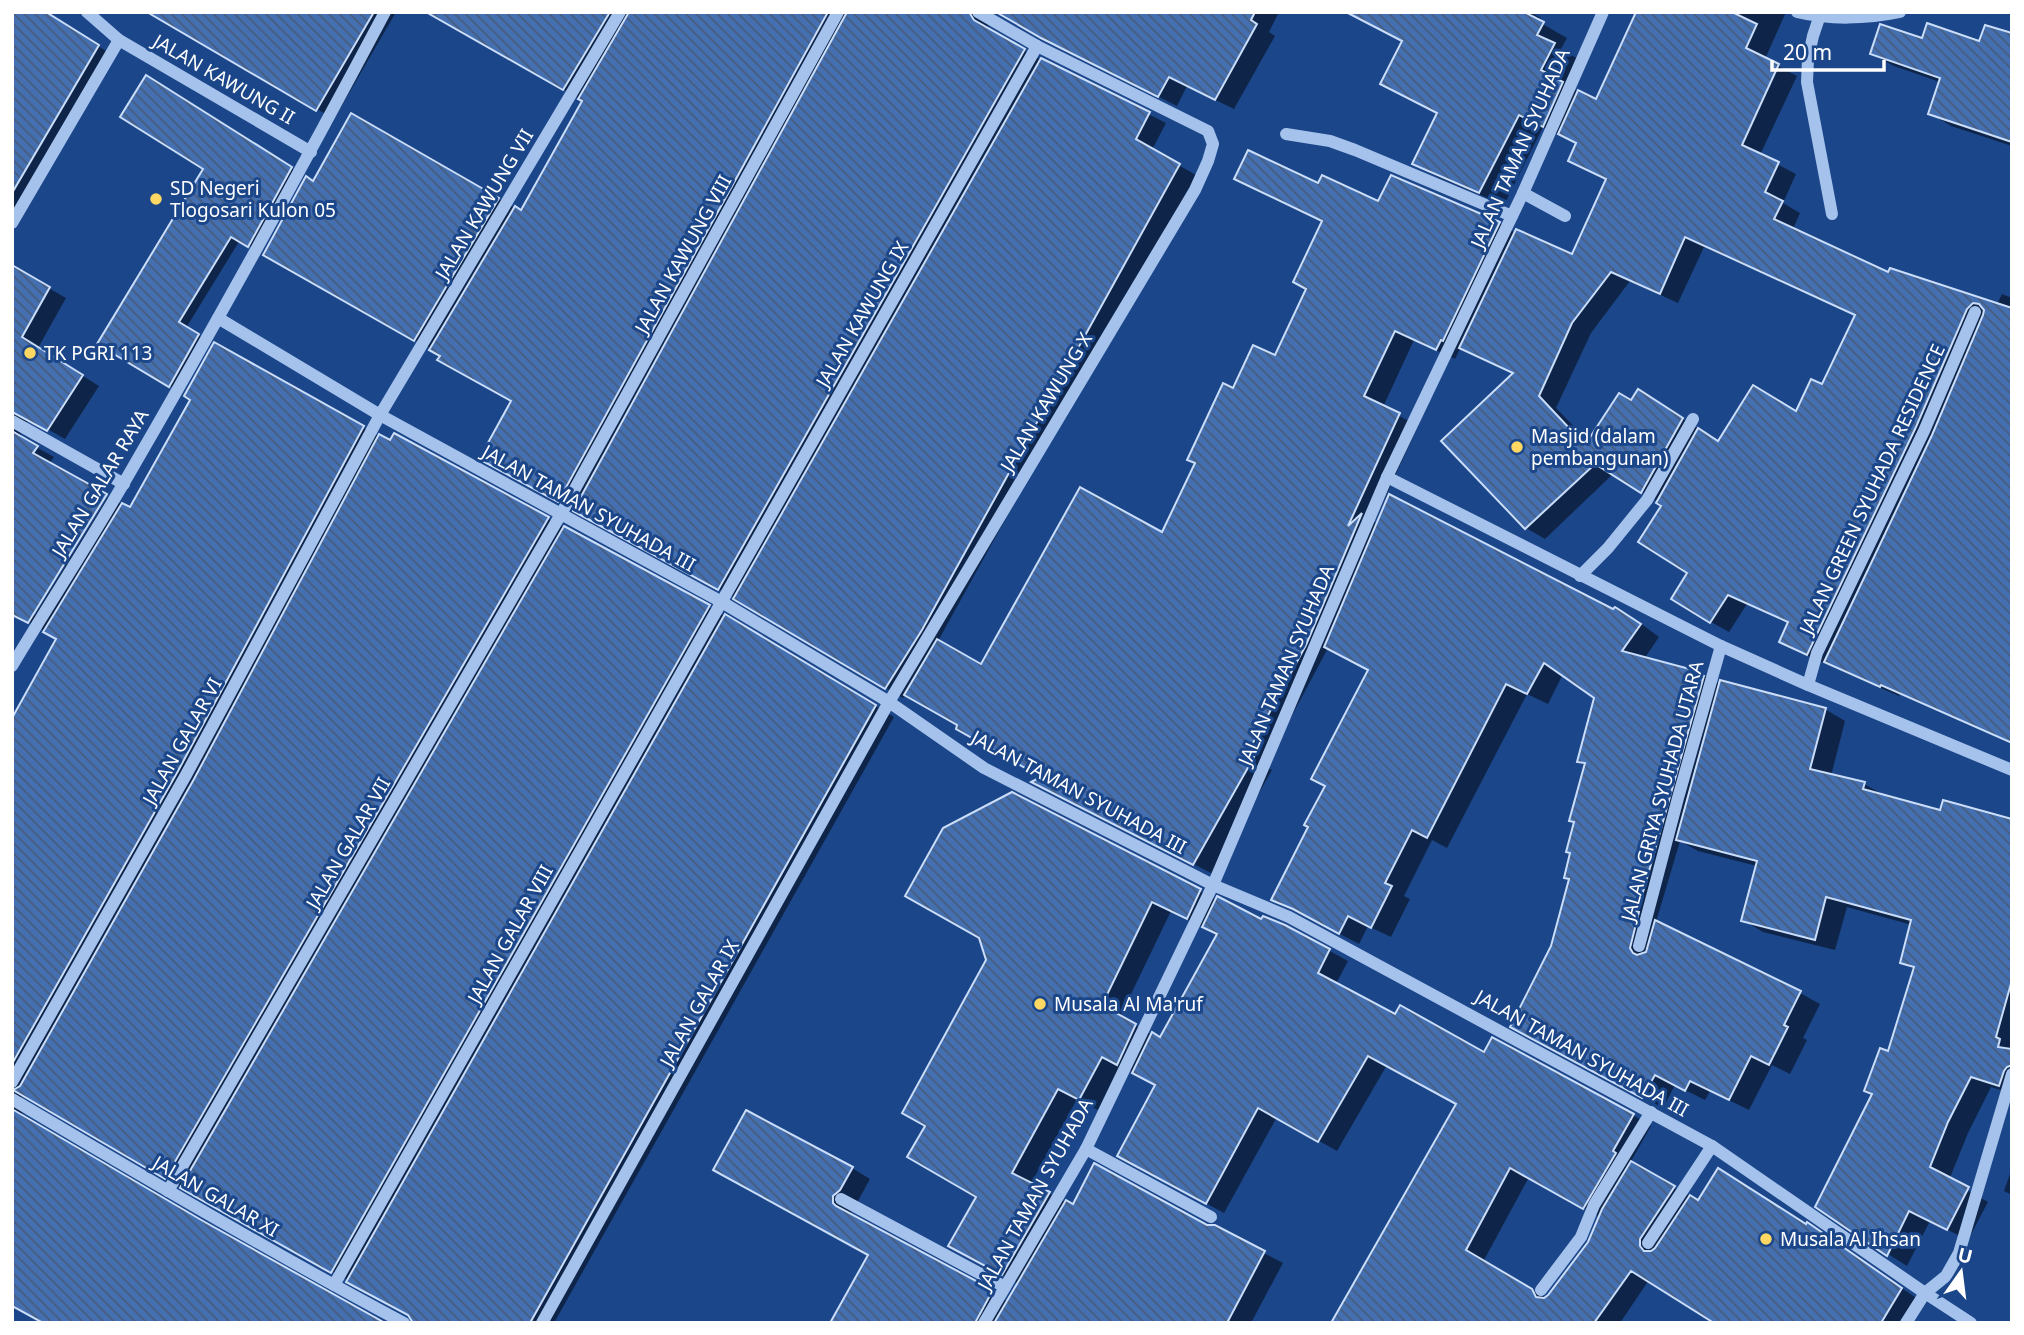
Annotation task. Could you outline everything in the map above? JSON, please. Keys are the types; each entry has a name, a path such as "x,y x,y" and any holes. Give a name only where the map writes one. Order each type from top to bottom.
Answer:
{"street":[{"name":"JALAN KAWUNG II","path":"87,12 119,40 310,152"},
{"name":"JALAN GALAR RAYA","path":"14,661 124,484 310,152 385,12"},
{"name":"JALAN KAWUNG VII","path":"380,415 620,12"},
{"name":"JALAN KAWUNG VIII","path":"561,514 838,12"},
{"path":"978,12 1037,46"},
{"name":"JALAN TAMAN SYUHADA","path":"984,1323 1086,1149 1213,885 1387,477 1512,216 1603,12"},
{"path":"1797,12 1819,18 1885,16 1899,12"},
{"path":"1819,18 1808,60 1807,82 1832,214"},
{"path":"12,223 119,40"},
{"name":"JALAN KAWUNG X","path":"889,702 1195,190 1213,144 1208,131 1037,46"},
{"name":"JALAN KAWUNG IX","path":"720,601 1037,46"},
{"path":"1286,134 1330,141 1355,150 1512,216"},
{"path":"1523,192 1565,216"},
{"path":"12,195 25,202"},
{"name":"JALAN GREEN SYUHADA RESIDENCE","path":"1808,685 1817,653 1924,430 1975,312"},
{"name":"JALAN TAMAN SYUHADA III","path":"218,318 380,415 720,601 889,702 984,768 1213,885 1289,917 1712,1146 1971,1323"},
{"name":"JALAN GALAR VI","path":"12,1082 186,775 380,415"},
{"path":"1580,576 1608,548 1647,500 1693,419"},
{"path":"12,421 124,484"},
{"path":"1387,477 1721,646 2012,769"},
{"name":"JALAN GALAR VII","path":"168,1191 561,514"},
{"name":"JALAN GALAR VIII","path":"334,1286 720,601"},
{"name":"JALAN GRIYA SYUHADA UTARA","path":"1639,946 1721,646"},
{"name":"JALAN GALAR IX","path":"542,1323 889,702"},
{"path":"1906,1323 1925,1293 1946,1276 1959,1253 2012,1074"},
{"name":"JALAN GALAR XI","path":"12,1099 334,1286 404,1323"},
{"path":"1542,1290 1581,1237 1599,1196 1651,1112"},
{"path":"1648,1243 1712,1146"},
{"path":"1086,1149 1211,1217"},
{"path":"841,1199 1005,1287"}],"building":[{"path":"12,12 46,12 99,45 12,193"},
{"path":"147,12 374,12 316,111"},
{"path":"426,12 610,12 563,90"},
{"path":"629,12 828,12 558,502 479,459 511,401 437,360 440,356 429,350 515,206 521,210 582,101 578,99"},
{"path":"847,12 969,12 974,20 1025,49 718,590 573,511"},
{"path":"996,12 1255,12 1251,20 1257,24 1215,100 1169,77 1158,97 1041,38"},
{"path":"1346,12 1524,12 1544,22 1537,35 1555,43 1541,70 1563,82 1543,127 1519,115 1479,193 1412,164 1437,113 1380,84 1402,41"},
{"path":"1636,12 1732,12 1757,24 1746,48 1779,64 1742,145 1779,162 1765,192 1783,201 1774,219 1888,272 1890,268 2012,308 2012,743 1824,662 1932,435 1983,315 1984,310 1979,304 1973,303 1967,309 1916,427 1807,655 1779,642 1788,622 1728,595 1710,623 1671,599 1687,573 1638,542 1661,506 1656,503 1698,428 1718,441 1753,385 1796,411 1811,379 1822,384 1855,315 1685,237 1660,294 1611,272 1572,323 1539,396 1585,445 1619,393 1631,400 1638,389 1683,418 1641,493 1595,464 1525,529 1441,441 1513,373 1459,348 1516,229 1572,254 1606,179 1568,161 1576,143 1558,134 1578,90 1596,99"},
{"path":"1927,23 1979,41 1985,25 2012,33 2012,142 1928,114 1940,78 1870,54 1880,24 1922,38"},
{"path":"1041,58 1150,112 1136,139 1180,164 922,630 885,689 733,599"},
{"path":"146,75 292,167 248,247 231,237 179,322 199,334 169,387 97,344 203,169 120,117"},
{"path":"351,113 499,198 414,341 263,255 306,176 313,181"},
{"path":"1248,150 1318,183 1322,175 1378,201 1391,175 1500,222 1443,341 1441,340 1436,350 1395,331 1364,396 1400,413 1348,526 1362,513 1306,645 1247,754 1254,757 1193,865 1031,782 1041,777 956,729 957,725 904,695 937,639 981,664 1080,487 1162,532 1195,463 1187,460 1223,383 1233,388 1253,345 1275,355 1306,289 1293,282 1322,221 1234,179"},
{"path":"12,265 50,287 22,337 83,375 47,431 12,412"},
{"path":"214,342 364,426 178,771 12,1064 12,718 56,639 43,632 122,503 130,507 190,400 184,396"},
{"path":"12,431 38,446 33,453 107,494 28,623 12,615"},
{"path":"394,433 549,517 165,1179 13,1090 20,1086 194,779 379,434 390,440"},
{"path":"1389,494 1613,609 1615,607 1641,624 1622,651 1701,672 1704,676 1636,911 1639,912 1630,948 1637,955 1646,952 1655,920 1801,991 1784,1025 1788,1027 1769,1065 1751,1056 1729,1100 1690,1081 1685,1091 1655,1075 1642,1098 1510,1027 1551,946 1569,879 1564,878 1570,853 1566,852 1574,822 1569,821 1585,763 1577,762 1594,698 1544,663 1527,694 1506,684 1427,838 1412,830 1385,883 1392,886 1371,928 1348,916 1339,934 1271,900 1308,827 1304,825 1325,786 1311,779 1368,670 1324,647"},
{"path":"564,526 710,605 331,1273 180,1188"},
{"path":"725,614 876,705 530,1323 413,1323 408,1315 346,1282"},
{"path":"1720,680 1826,708 1810,769 1865,782 1863,789 1940,810 1943,800 2012,819 2012,980 1996,1037 2000,1039 1998,1047 2012,1049 2012,1065 2004,1071 1999,1086 1971,1077 1948,1122 1930,1167 1969,1187 1947,1230 1909,1211 1887,1256 1815,1207 1872,1094 1864,1091 1880,1048 1888,1051 1914,967 1900,963 1911,920 1826,897 1815,940 1741,921 1757,861 1676,840"},
{"path":"1012,792 1201,889 1187,919 1152,902 1102,1005 1136,1024 1117,1065 1102,1057 1079,1100 1058,1089 1012,1173 1050,1192 1002,1275 948,1246 976,1197 907,1157 925,1126 902,1113 986,960 979,938 905,896 943,828"},
{"path":"1217,896 1261,919 1263,916 1285,925 1330,949 1318,973 1395,1014 1400,1005 1484,1052 1492,1037 1634,1114 1613,1151 1616,1153 1583,1209 1510,1168 1466,1250 1532,1289 1536,1297 1544,1298 1548,1295 1588,1242 1602,1209 1631,1161 1675,1186 1640,1239 1640,1246 1644,1251 1655,1248 1690,1195 1698,1200 1718,1168 1806,1224 1807,1222 1902,1288 1881,1323 1714,1323 1631,1271 1594,1323 1331,1323 1456,1104 1368,1056 1318,1142 1258,1108 1206,1204 1117,1156 1155,1085 1132,1073 1152,1032 1160,1037 1217,934 1202,927"},
{"path":"12,1109 385,1323 43,1323 12,1306"},
{"path":"746,1110 853,1167 840,1190 833,1196 836,1206 993,1290 975,1323 830,1323 868,1255 713,1170"},
{"path":"1094,1163 1207,1225 1215,1225 1265,1251 1227,1323 994,1323 1066,1200 1073,1204"}],"place":[{"name":"SD Negeri Tlogosari Kulon 05","path":"156,199"},
{"name":"TK PGRI 113","path":"30,353"},
{"name":"Masjid (dalam pembangunan)","path":"1517,447"},
{"name":"Musala Al Ma'ruf","path":"1040,1004"},
{"name":"Musala Al Ihsan","path":"1766,1239"}]}
